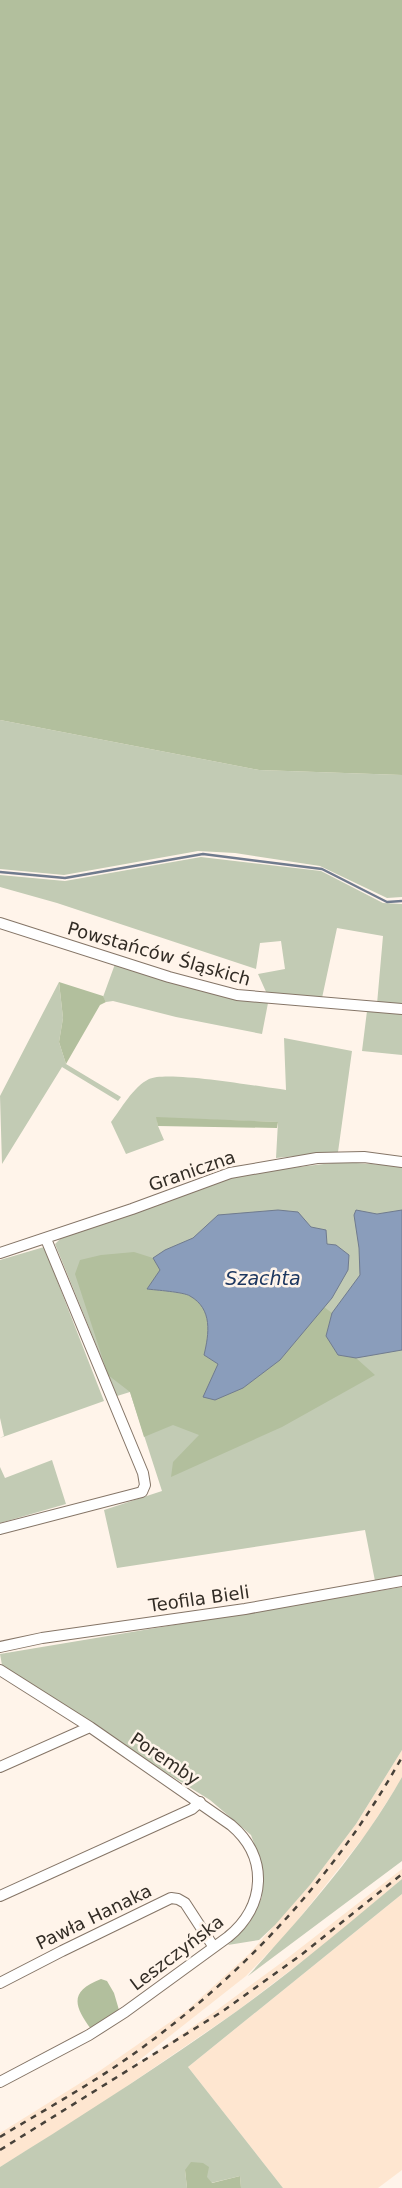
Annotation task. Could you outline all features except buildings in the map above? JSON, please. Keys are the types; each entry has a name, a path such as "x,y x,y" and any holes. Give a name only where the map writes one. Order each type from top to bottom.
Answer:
{"street":[{"name":"Powstańców Śląskich","path":"0,923 169,977 237,995 402,1009"},
{"name":"Graniczna","path":"0,1254 230,1173 317,1158 364,1157 402,1162"},
{"path":"0,1529 142,1492 145,1486 143,1473 46,1239"},
{"name":"Teofila Bieli","path":"0,1647 42,1638 245,1609 402,1581"},
{"name":"Poremby","path":"0,1896 192,1809 200,1802 90,1727 1,1670"},
{"path":"74,1735 75,1718"},
{"path":"0,1767 90,1727"},
{"name":"Leszczyńska","path":"0,2082 97,2031 233,1933 248,1914 255,1900 258,1877 254,1855 247,1840 231,1825 200,1802"},
{"name":"Pawła Hanaka","path":"0,1983 171,1898 185,1903 213,1946"}],"shaded area":[{"path":"402,1750 402,1777 399,1783 367,1833 290,1930 246,1976 133,2065 147,2058 217,2010 402,1869 402,1879 329,1941 237,2011 95,2108 0,2167 0,2133 98,2072 186,2011 249,1954 310,1885 356,1824"},
{"path":"402,1894 402,2170 378,2188 283,2188 188,2067"}],"green space":[{"path":"0,0 402,0 402,775 259,770 0,720"},
{"path":"0,720 259,770 402,775 402,897 387,898 320,866 235,853 198,851 64,875 0,869"},
{"path":"201,857 321,871 383,903 402,904 402,1006 377,1004 383,936 337,928 322,998 267,994 258,974 285,969 281,941 260,943 256,969 57,903 0,887 0,875 65,881"},
{"path":"115,964 241,1000 268,1003 262,1034 176,1017 113,1001 106,1002 103,997"},
{"path":"59,982 63,1018 59,1042 66,1064 121,1097 118,1101 62,1067 2,1164 0,1096"},
{"path":"59,982 103,996 106,1002 100,1005 66,1064 59,1042 63,1018"},
{"path":"367,1011 402,1014 402,1055 362,1051"},
{"path":"284,1038 352,1051 338,1152 276,1158 278,1122 157,1118 164,1140 126,1154 111,1122 123,1105 143,1083 149,1079 174,1076 286,1090"},
{"path":"156,1117 278,1122 277,1128 158,1126"},
{"path":"341,1162 402,1166 402,1576 375,1581 365,1530 117,1568 104,1510 162,1491 130,1392 117,1396 55,1244 61,1238 238,1174"},
{"path":"44,1247 104,1401 0,1438 4,1436 0,1418 0,1260"},
{"path":"134,1252 153,1258 160,1270 147,1289 190,1296 203,1308 208,1322 204,1355 218,1364 213,1400 243,1388 280,1360 324,1307 332,1313 326,1336 338,1355 356,1358 375,1375 282,1427 171,1477 173,1462 199,1435 173,1425 144,1437 130,1392 108,1375 75,1274 80,1260 101,1255"},
{"path":"52,1460 66,1504 0,1523 0,1467 5,1478"},
{"path":"402,1587 402,1750 356,1824 310,1885 275,1925 259,1940 228,1945 250,1922 262,1897 262,1866 251,1835 210,1800 118,1743 2,1665 0,1654"},
{"path":"402,1777 402,1861 248,1976 331,1881 369,1830"},
{"path":"402,1879 402,1894 188,2067 283,2188 241,2188 240,2176 211,2183 206,2177 185,2170 187,2188 0,2188 0,2167 120,2091 237,2011 300,1963"},
{"path":"101,1979 107,1981 114,1993 119,2010 91,2029 78,2006 79,1994 91,1984"},
{"path":"191,2162 203,2163 209,2167 207,2177 212,2183 240,2176 241,2188 187,2188 185,2170"}],"water":[{"name":"Szachta","path":"278,1210 298,1212 311,1227 326,1230 327,1244 336,1245 349,1255 348,1270 332,1298 280,1360 243,1388 215,1400 203,1397 218,1364 204,1355 208,1331 206,1315 203,1308 190,1296 176,1292 147,1289 160,1270 153,1258 165,1250 193,1238 218,1215"},
{"path":"356,1210 377,1214 402,1210 402,1350 356,1358 338,1355 326,1336 332,1313 360,1275 359,1248 354,1215"}],"waterway":[{"path":"0,872 65,878 203,854 322,869 387,902 402,901"}],"railway":[{"path":"0,2137 116,2066 173,2024 212,1992 284,1921 317,1883 348,1843 402,1757"},
{"path":"0,2150 223,2011 301,1955 402,1874"}]}
